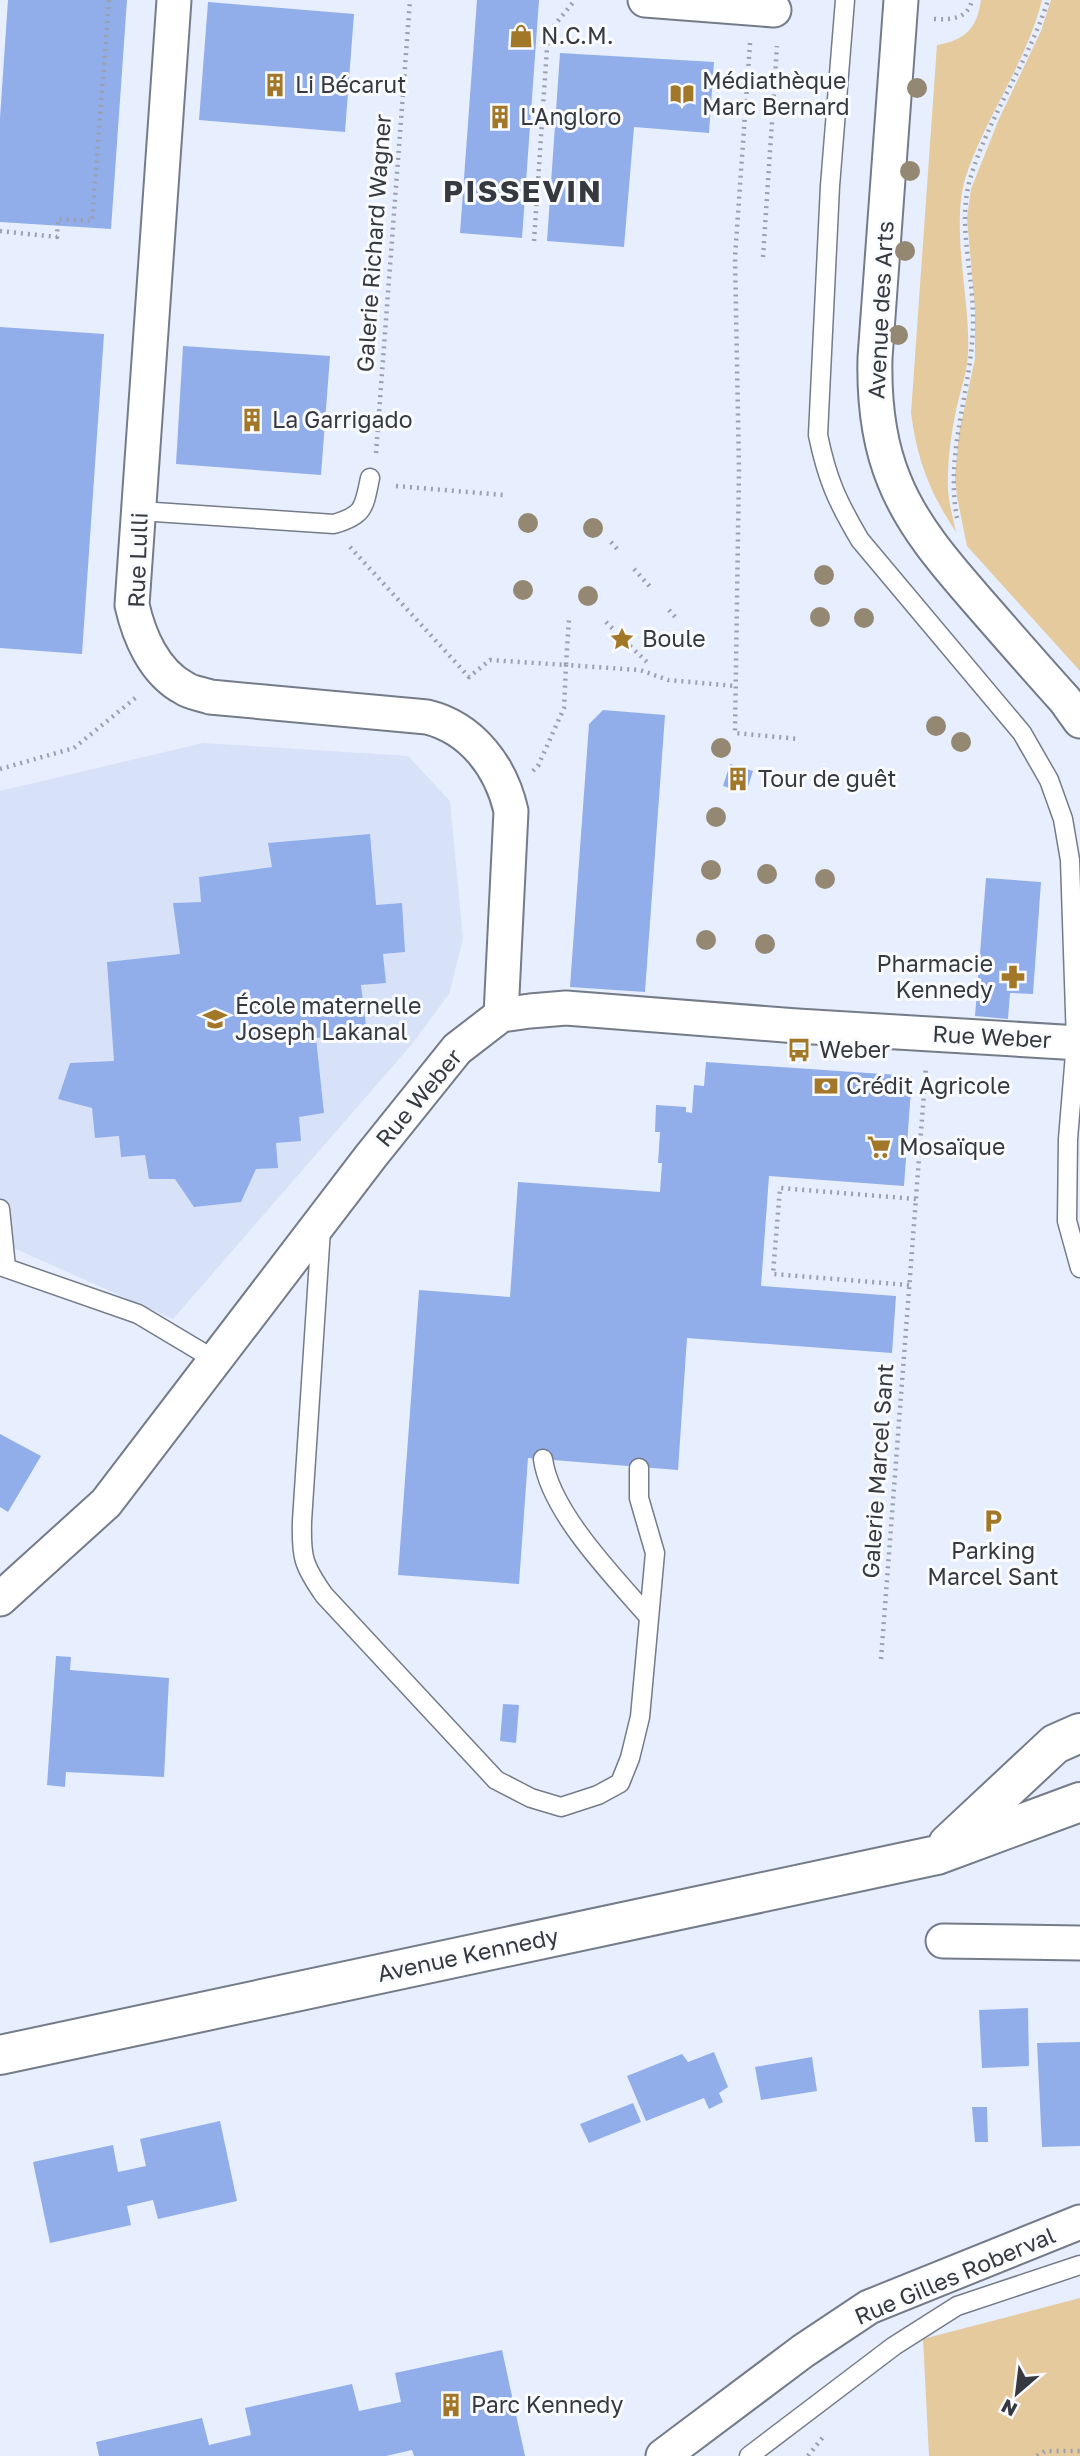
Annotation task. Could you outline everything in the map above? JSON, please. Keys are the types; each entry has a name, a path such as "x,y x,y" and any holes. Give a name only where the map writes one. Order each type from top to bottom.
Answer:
{"main road":[{"path":"937,1855 1055,1744 1080,1733"},
{"name":"Avenue Kennedy","path":"0,2055 937,1855 1080,1802"}],"street":[{"name":"Rue Lulli","path":"174,0 132,605 138,628 160,668 183,688 210,697 427,716 447,722 476,745 493,764 506,789 511,811 501,1015"},
{"path":"645,0 774,10"},
{"name":"Avenue des Arts","path":"901,0 875,358 874,398 882,440 894,479 914,520 946,565 1065,700 1080,721"},
{"name":"Rue Weber","path":"0,1599 106,1503 322,1219 457,1049 501,1015 566,1008 797,1026 1078,1042"},
{"path":"943,1941 1080,1943"},
{"name":"Rue Gilles Roberval","path":"663,2456 803,2351 869,2307 1080,2222"}],"lane":[{"path":"845,0 830,186 818,435 826,473 839,506 860,540 1014,724 1049,780 1063,819 1070,860 1078,1042 1068,1139 1067,1222 1080,1268"},
{"path":"140,511 334,524 354,517 365,502 372,471"},
{"path":"0,1209 3,1266 138,1314 215,1360"},
{"path":"322,1219 302,1547 308,1572 324,1595 496,1780 531,1798 561,1807 598,1796 620,1783 630,1758 640,1717 655,1553 639,1498 639,1468"},
{"path":"543,1460 545,1478 578,1532 649,1617"},
{"path":"749,2456 894,2346 957,2306 1080,2265"}],"path":[{"path":"0,232 57,237 58,219 92,221 108,0"},
{"name":"Galerie Richard Wagner","path":"372,471 410,0"},
{"path":"534,241 548,33 575,0"},
{"path":"930,19 959,18 970,8 972,0"},
{"path":"958,522 953,495 953,470 957,432 972,358 973,335 964,217 971,177 995,118 1040,25 1048,0"},
{"path":"763,257 778,26 774,10"},
{"path":"774,10 750,42 735,257 738,469 735,733 799,739"},
{"path":"387,485 504,495"},
{"path":"334,524 348,545 469,677 490,660 640,670 668,680 736,686"},
{"path":"611,542 618,550"},
{"path":"634,569 652,589"},
{"path":"669,610 677,619"},
{"path":"554,730 564,708 569,619"},
{"path":"606,622 613,629"},
{"path":"693,638 702,649"},
{"path":"630,646 647,662"},
{"path":"0,769 74,748 145,690"},
{"name":"Galerie Marcel Sant","path":"881,1659 929,1034"},
{"path":"909,1285 773,1274 779,1188 916,1199"},
{"path":"1037,2456 1045,2451 1080,2451"}],"shaded area":[{"path":"981,0 1042,0 1027,44 986,127 962,191 960,236 968,354 953,427 948,480 956,532 926,475 911,413 937,45 956,40 968,31 977,18"},
{"path":"1051,0 1080,0 1080,671 967,546 955,477 959,433 975,359 975,309 967,218 971,189 999,119 1041,31"},
{"name":"École maternelle Joseph Lakanal","path":"203,743 408,756 450,801 463,939 449,994 412,1044 173,1319 0,1242 0,791"},
{"path":"1080,2298 1080,2456 929,2456 923,2339"}],"building":[{"path":"8,0 127,0 111,229 0,222 0,118"},
{"name":"L'Angloro","path":"477,0 539,0 522,238 460,233"},
{"name":"Li Bécarut","path":"208,2 354,14 345,132 199,120"},
{"path":"560,53 714,62 709,133 634,127 624,247 547,241"},
{"path":"0,327 104,334 82,654 0,648"},
{"name":"La Garrigado","path":"183,346 330,356 321,475 176,464"},
{"path":"603,710 665,715 645,992 570,987 589,724"},
{"path":"730,764 753,771 746,793 723,786"},
{"path":"370,834 376,905 402,903 405,952 383,954 386,983 361,985 367,1034 316,1038 324,1113 299,1117 301,1141 276,1143 278,1168 256,1169 241,1202 194,1207 175,1179 149,1179 145,1155 121,1157 119,1136 95,1138 92,1108 58,1099 70,1063 114,1061 107,962 180,954 173,903 201,902 199,877 272,867 268,843"},
{"path":"986,878 1041,882 1033,994 1010,993 1008,1019 975,1016"},
{"path":"706,1062 912,1076 904,1186 769,1176 761,1286 896,1296 892,1353 687,1338 678,1470 528,1458 519,1584 398,1575 419,1290 510,1297 518,1182 660,1192 662,1163 658,1163 660,1132 655,1132 656,1105 686,1107 686,1112 692,1113 694,1085 704,1086"},
{"path":"0,1434 41,1456 8,1512 0,1507"},
{"path":"56,1656 71,1657 70,1670 169,1678 164,1777 66,1772 65,1787 47,1785"},
{"path":"503,1704 519,1705 516,1743 500,1741"},
{"path":"1028,2008 1029,2066 982,2068 979,2010"},
{"path":"1080,2042 1080,2146 1042,2147 1037,2043"},
{"path":"714,2052 728,2087 719,2093 723,2102 709,2109 704,2098 646,2121 627,2076 682,2054 688,2062"},
{"path":"812,2057 817,2091 761,2100 755,2067"},
{"path":"633,2103 641,2122 589,2143 580,2124"},
{"path":"972,2107 987,2107 988,2142 975,2142"},
{"path":"220,2121 237,2201 158,2219 153,2200 127,2206 131,2225 50,2243 33,2162 113,2145 118,2172 146,2166 140,2139"},
{"name":"Parc Kennedy","path":"502,2350 525,2456 414,2456 412,2450 386,2456 99,2456 96,2442 202,2418 209,2445 251,2435 245,2408 352,2384 359,2411 401,2402 395,2373"}],"place":[{"name":"N.C.M.","path":"521,36"},
{"name":"Li Bécarut","path":"275,85"},
{"name":"Médiathèque Marc Bernard","path":"682,94"},
{"name":"L'Angloro","path":"500,117"},
{"name":"La Garrigado","path":"252,420"},
{"name":"Boule","path":"622,639"},
{"name":"Tour de guêt","path":"738,779"},
{"name":"Pharmacie Kennedy","path":"1013,977"},
{"name":"École maternelle Joseph Lakanal","path":"215,1019"},
{"name":"Weber","path":"799,1050"},
{"name":"Crédit Agricole","path":"826,1086"},
{"name":"Mosaïque","path":"879,1147"},
{"name":"Parking Marcel Sant","path":"993,1521"},
{"name":"Parc Kennedy","path":"451,2405"}],"district":[{"name":"PISSEVIN","path":"523,192"}]}
